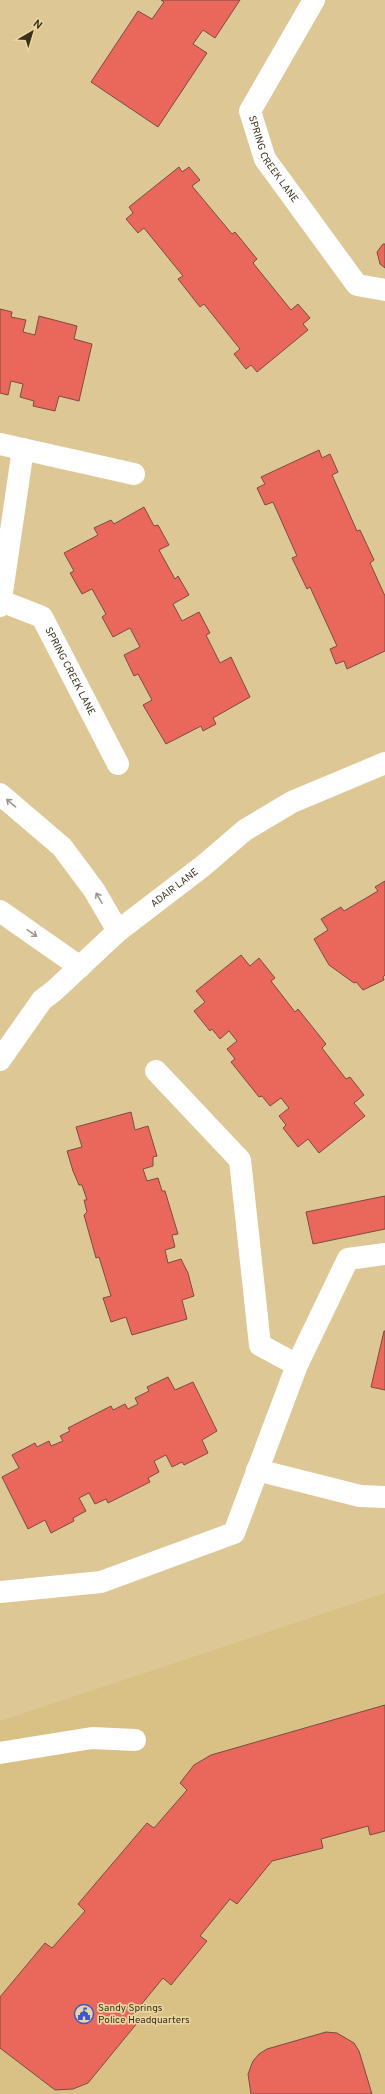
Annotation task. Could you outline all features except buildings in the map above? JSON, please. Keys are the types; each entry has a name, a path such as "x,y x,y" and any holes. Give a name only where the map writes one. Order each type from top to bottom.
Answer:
{"street":[{"name":"SPRING CREEK LANE","path":"314,0 250,111 265,159 357,285 385,290"},
{"path":"0,444 134,474"},
{"name":"SPRING CREEK LANE","path":"23,449 0,603 42,617 118,764"},
{"name":"ADAIR LANE","path":"0,1060 42,1000 118,932 203,866 245,830 292,802 385,763"},
{"path":"0,794 62,847 94,890 118,932"},
{"path":"0,910 80,967"},
{"path":"156,1071 240,1160 260,1345 297,1365"},
{"path":"0,1592 101,1582 234,1533 297,1365 348,1259 385,1254"},
{"path":"258,1470 360,1496 385,1497"},
{"path":"0,1753 92,1738 135,1740"}],"shaded area":[{"path":"385,1593 385,2094 0,2094 0,1721"}],"place":[{"name":"Sandy Springs Police Headquarters","path":"84,2014"}]}
